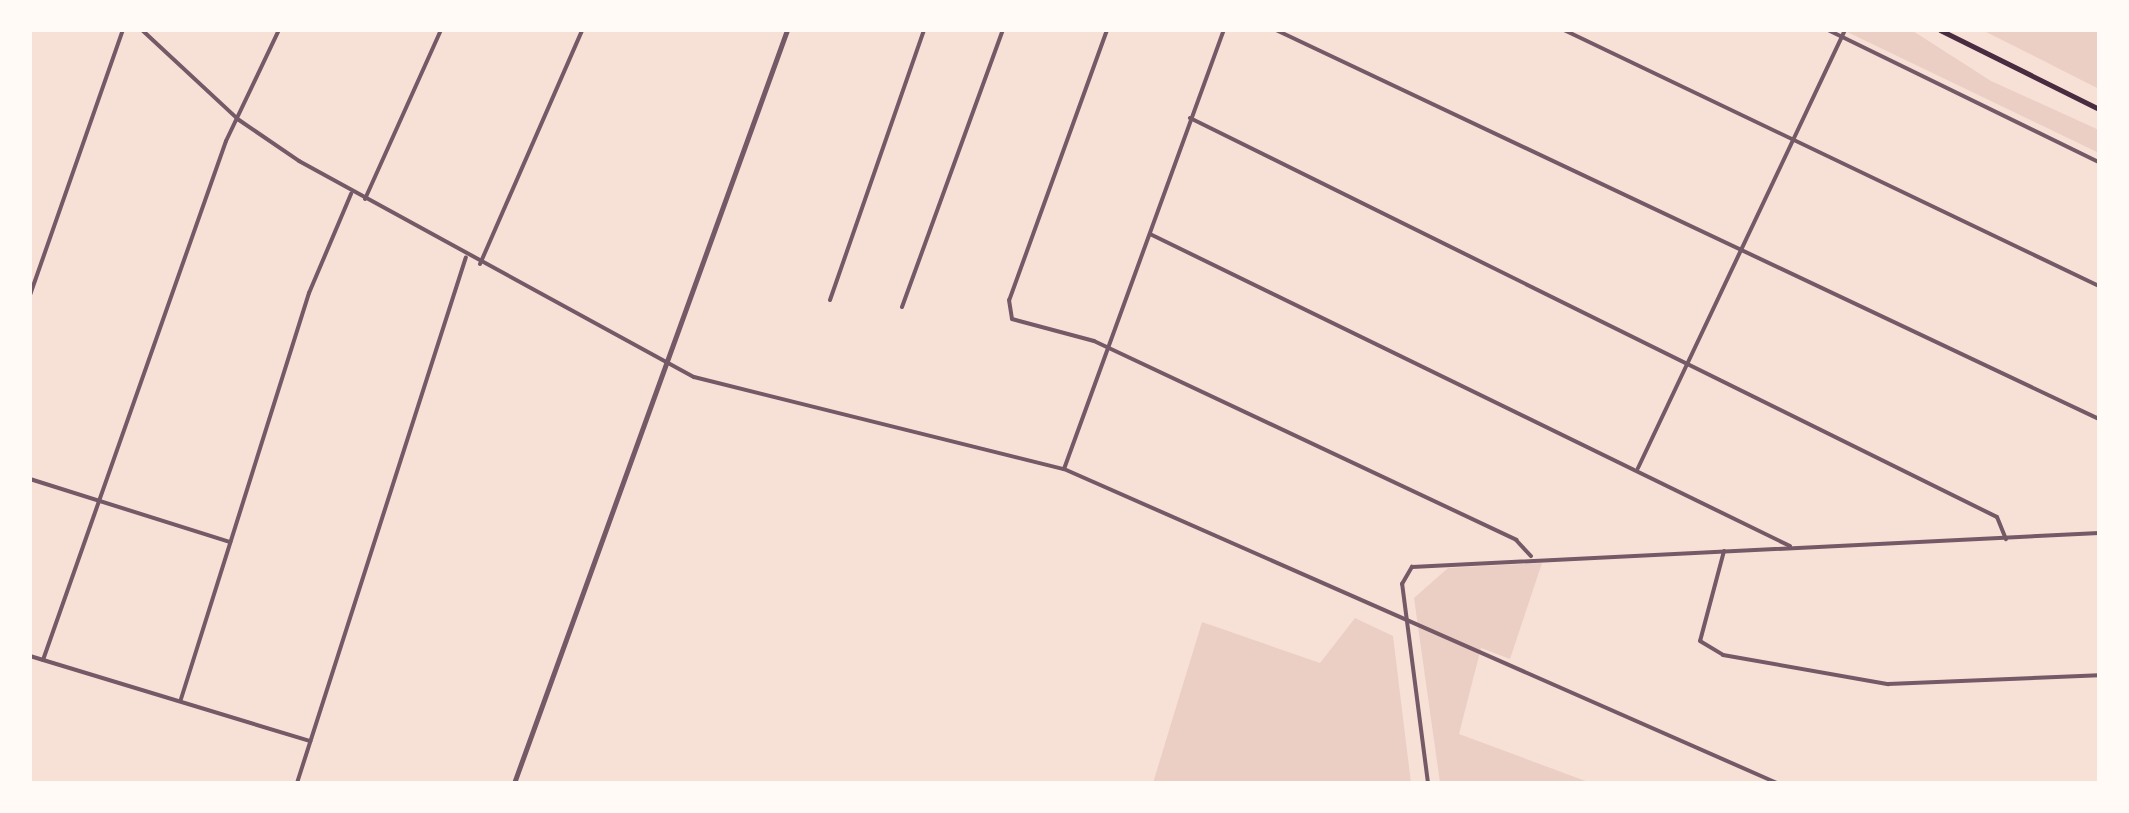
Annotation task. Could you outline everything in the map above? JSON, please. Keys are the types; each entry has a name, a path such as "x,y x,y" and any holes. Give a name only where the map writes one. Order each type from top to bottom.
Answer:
{"main road":[{"path":"1940,30 2099,108"}],"street":[{"path":"30,295 123,30"},
{"path":"142,30 239,120 352,194 660,361 1064,469 1408,627 1777,783"},
{"path":"43,660 239,120 279,30"},
{"path":"364,201 440,30"},
{"path":"479,265 582,30"},
{"path":"514,783 660,361 787,30"},
{"path":"830,300 924,30"},
{"path":"902,307 1003,30"},
{"path":"1106,30 1008,300 1012,319 1108,348 1516,540 1533,558"},
{"path":"1064,469 1224,30"},
{"path":"1276,30 2099,419"},
{"path":"1564,30 2099,286"},
{"path":"1828,30 1843,33 2099,162"},
{"path":"1638,468 1843,33"},
{"path":"1190,118 1688,360 1996,517 2006,539"},
{"path":"181,699 309,293 352,194"},
{"path":"1150,234 1638,468 1790,546"},
{"path":"297,783 466,257"},
{"path":"30,479 230,542"},
{"path":"1428,783 1402,584 1412,567 1725,548 2099,534"},
{"path":"1725,548 1700,641 1723,655 1888,684 2099,675"},
{"path":"30,656 181,699 287,742 310,741"}],"shaded area":[{"path":"1843,30 1913,31 1991,81 2099,130 2099,153"},
{"path":"1982,30 2099,30 2099,89 2020,49"},
{"path":"1542,563 1510,659 1481,648 1459,734 1591,783 1440,783 1414,598 1448,568"},
{"path":"1355,618 1393,636 1411,783 1153,783 1202,622 1320,663"}]}
